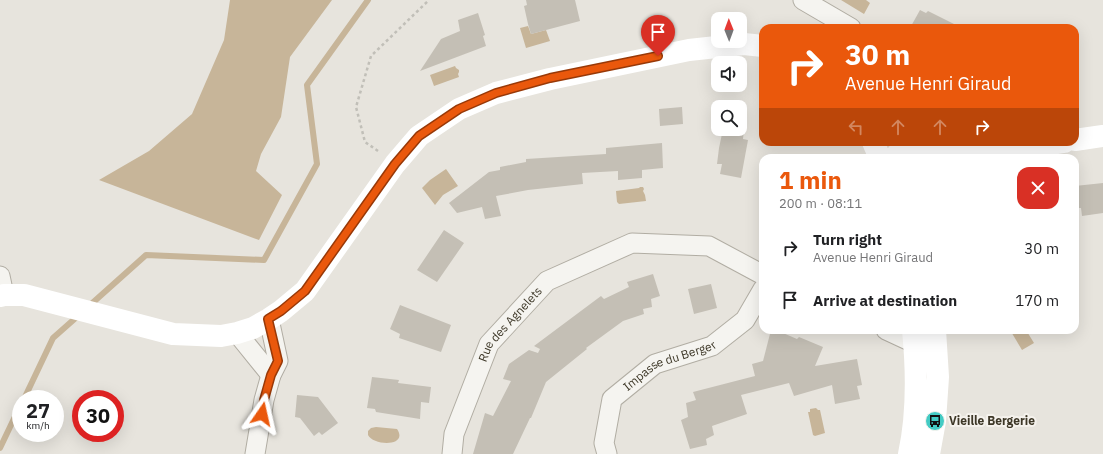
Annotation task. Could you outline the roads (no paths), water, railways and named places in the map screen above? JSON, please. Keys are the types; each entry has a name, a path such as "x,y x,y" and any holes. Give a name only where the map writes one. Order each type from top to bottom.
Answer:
{"street":[{"path":"803,0 844,24"},
{"path":"7,291 173,334 221,336 253,328 281,311 305,291 395,164 419,136 459,109 496,93 550,78 689,50 744,44 759,46"},
{"path":"1079,139 1103,136"},
{"path":"888,153 909,150 993,152 1036,146"},
{"name":"Rue des Agnelets","path":"452,454 454,434 489,344 547,281 632,243 709,246 759,273"},
{"name":"Impasse du Berger","path":"607,454 604,443 612,398 655,364 712,346 745,320 759,296"},
{"path":"255,454 264,400 271,375 278,361 268,319"},
{"path":"237,333 271,375"},
{"path":"922,334 938,377 935,421 929,454"},
{"path":"909,454 922,334"}],"waterway":[{"path":"89,306 146,255 264,260 317,164 307,85 368,0"},
{"path":"28,390 53,338 79,315"},
{"path":"0,448 12,423"}],"place":[{"name":"Vieille Bergerie","path":"935,421"}]}
